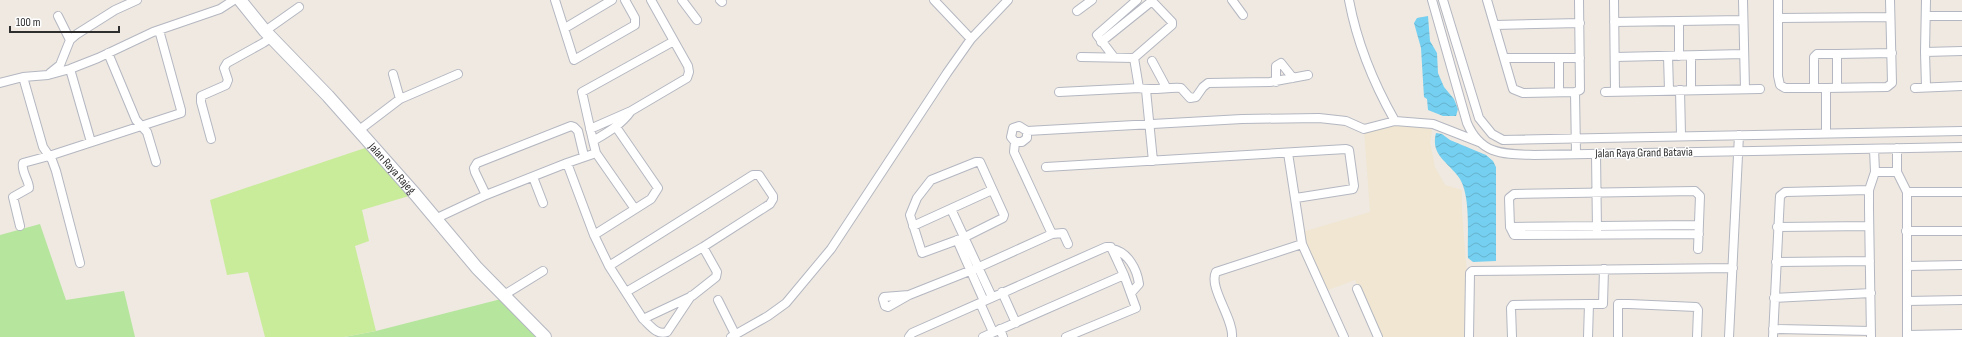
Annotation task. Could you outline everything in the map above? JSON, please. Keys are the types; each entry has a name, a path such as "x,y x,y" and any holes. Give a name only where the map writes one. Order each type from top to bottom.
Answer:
{"main road":[{"name":"Jalan Raya Rajeg","path":"240,0 268,34 437,218 477,268 545,337"}],"street":[{"path":"48,75 60,65 70,40 84,28 115,10 137,0"},
{"path":"0,83 24,77 48,75 70,69 108,54 159,30 213,12 234,0"},
{"path":"555,0 574,60 635,25 636,18 625,0"},
{"path":"565,28 612,0"},
{"path":"590,129 621,113 631,111 687,78 690,72 651,0"},
{"path":"682,0 696,20"},
{"path":"934,0 971,39"},
{"path":"718,300 733,336 768,316 786,303 831,249 904,136 971,39 1008,0"},
{"path":"1077,12 1092,0"},
{"path":"1113,56 1098,38 1098,33 1137,0"},
{"path":"1232,0 1243,15"},
{"path":"1349,0 1361,44 1376,86 1395,122"},
{"name":"Jalan Raya Grand Batavia","path":"1432,0 1470,131 1480,143 1495,152 1509,154 1596,154 1962,147"},
{"name":"Jalan Raya Grand Batavia","path":"1442,0 1476,106 1484,126 1492,134 1503,140 1681,135 1962,131"},
{"path":"1487,0 1513,89 1517,92 1578,91 1580,88 1579,0"},
{"path":"1614,0 1615,92"},
{"path":"1743,0 1745,89"},
{"path":"1778,0 1778,76 1780,85 1785,88 1890,86 1893,78 1890,0"},
{"path":"1926,0 1926,87"},
{"path":"1081,57 1113,56 1134,58 1172,24 1151,1 1101,42"},
{"path":"211,139 201,102 201,96 226,85 228,80 224,68 227,63 263,43 268,34 299,7"},
{"path":"58,16 70,40"},
{"path":"1926,16 1962,16"},
{"path":"1779,18 1890,17"},
{"path":"1614,22 1743,20"},
{"path":"1679,22 1679,56"},
{"path":"1495,25 1580,23"},
{"path":"20,226 13,197 29,188 22,164 29,160 49,156 179,114 182,110 159,30"},
{"path":"635,209 596,153 582,92 674,41"},
{"path":"1926,52 1962,51"},
{"path":"1814,88 1814,57 1817,54 1892,53"},
{"path":"108,54 136,120 147,132 156,162"},
{"path":"1615,57 1744,54"},
{"path":"1837,54 1838,87"},
{"path":"1668,56 1669,90"},
{"path":"1691,56 1691,90"},
{"path":"1134,58 1143,89 1153,161"},
{"path":"1504,58 1580,58"},
{"path":"1559,58 1559,92"},
{"path":"1152,61 1166,87"},
{"path":"1276,82 1276,66 1281,63 1293,78"},
{"path":"70,69 90,142"},
{"path":"393,74 400,99"},
{"path":"358,131 400,99 458,74"},
{"path":"1059,92 1166,87 1181,88 1190,98 1196,97 1203,87 1208,84 1276,82 1308,76"},
{"path":"24,77 43,148 49,156 56,171 80,263"},
{"path":"1914,88 1962,86"},
{"path":"1605,92 1760,88"},
{"path":"1826,88 1826,133"},
{"path":"1680,90 1681,135"},
{"path":"1575,92 1576,154"},
{"path":"1464,110 1476,106"},
{"path":"593,141 616,128 625,120 631,111"},
{"path":"1026,131 1027,134 1022,142 1015,142 1010,137 1013,128 1019,126 1026,131 1242,119 1319,118 1346,121 1364,129 1395,122 1433,124 1480,143"},
{"path":"486,195 474,168 478,163 570,126 574,127 578,131 584,156"},
{"path":"594,235 652,198 658,188 616,128"},
{"path":"1729,337 1739,135"},
{"path":"1015,142 1014,152 1052,234"},
{"path":"1897,148 1897,172 1907,192 1907,336 1944,336 1962,334"},
{"path":"1046,167 1346,149 1350,152 1353,190 1296,198"},
{"path":"1869,190 1785,192 1780,196 1777,227 1773,333 1871,334 1869,190 1875,172 1874,149"},
{"path":"437,218 486,195 533,178 584,156 596,153"},
{"path":"1288,153 1302,244 1344,337"},
{"path":"1596,154 1597,236"},
{"path":"978,161 980,162 992,190 1004,215 1003,218 960,239 924,253 913,226 910,213 917,198 934,178 978,161"},
{"path":"567,163 594,235 609,266 643,319 653,329 661,333 667,332 692,296"},
{"path":"1875,172 1897,172"},
{"path":"609,266 753,174 759,175 773,196 772,202 703,247 626,292"},
{"path":"533,178 543,202"},
{"path":"913,226 992,190"},
{"path":"1698,249 1699,234 1700,196 1698,192 1695,191 1514,194 1509,198 1510,228 1514,235 1597,236 1699,234"},
{"path":"1907,192 1962,192"},
{"path":"951,209 960,239 974,269 992,297"},
{"path":"1510,228 1699,225"},
{"path":"1777,227 1869,226"},
{"path":"1906,231 1962,231"},
{"path":"909,295 974,269 1052,234 1063,233 1068,244"},
{"path":"1232,337 1232,327 1214,280 1216,272 1302,244"},
{"path":"908,337 912,333 1002,292 1110,246 1112,249 1118,250 1123,254 1136,270 1139,284 1131,293"},
{"path":"643,319 692,296 713,280 717,272 703,247"},
{"path":"1066,337 1136,308 1124,275 1112,249"},
{"path":"1776,262 1870,261"},
{"path":"1906,266 1962,265"},
{"path":"1469,337 1470,280 1472,270 1733,268"},
{"path":"974,269 982,302 999,333"},
{"path":"1603,304 1604,269"},
{"path":"504,295 543,271"},
{"path":"983,337 999,333 1016,322 1124,275"},
{"path":"1357,289 1378,337"},
{"path":"1002,292 1016,322"},
{"path":"1774,298 1871,293"},
{"path":"1907,301 1962,300"},
{"path":"1588,337 1590,304"},
{"path":"1618,304 1618,337"},
{"path":"1512,337 1511,308 1513,305 1618,304 1696,307 1698,310 1696,337"}],"shaded area":[{"path":"1384,123 1433,124 1430,142 1435,167 1445,185 1462,190 1462,212 1467,274 1466,337 1380,337 1355,280 1320,293 1297,246 1302,232 1370,212 1364,129"}],"green space":[{"path":"368,147 409,196 362,210 369,241 355,246 376,331 344,337 265,337 248,272 227,275 210,200"},
{"path":"40,224 66,300 124,291 135,337 0,337 0,235"},
{"path":"505,298 542,337 344,337 376,331"}],"water":[{"path":"1428,16 1430,41 1437,53 1438,73 1444,87 1454,99 1458,109 1456,116 1443,116 1428,110 1427,99 1424,97 1421,48 1414,23 1417,18"},
{"path":"1436,133 1442,134 1450,140 1486,155 1493,161 1496,167 1496,261 1473,262 1468,258 1468,217 1466,196 1460,179 1438,153 1435,141"}]}
